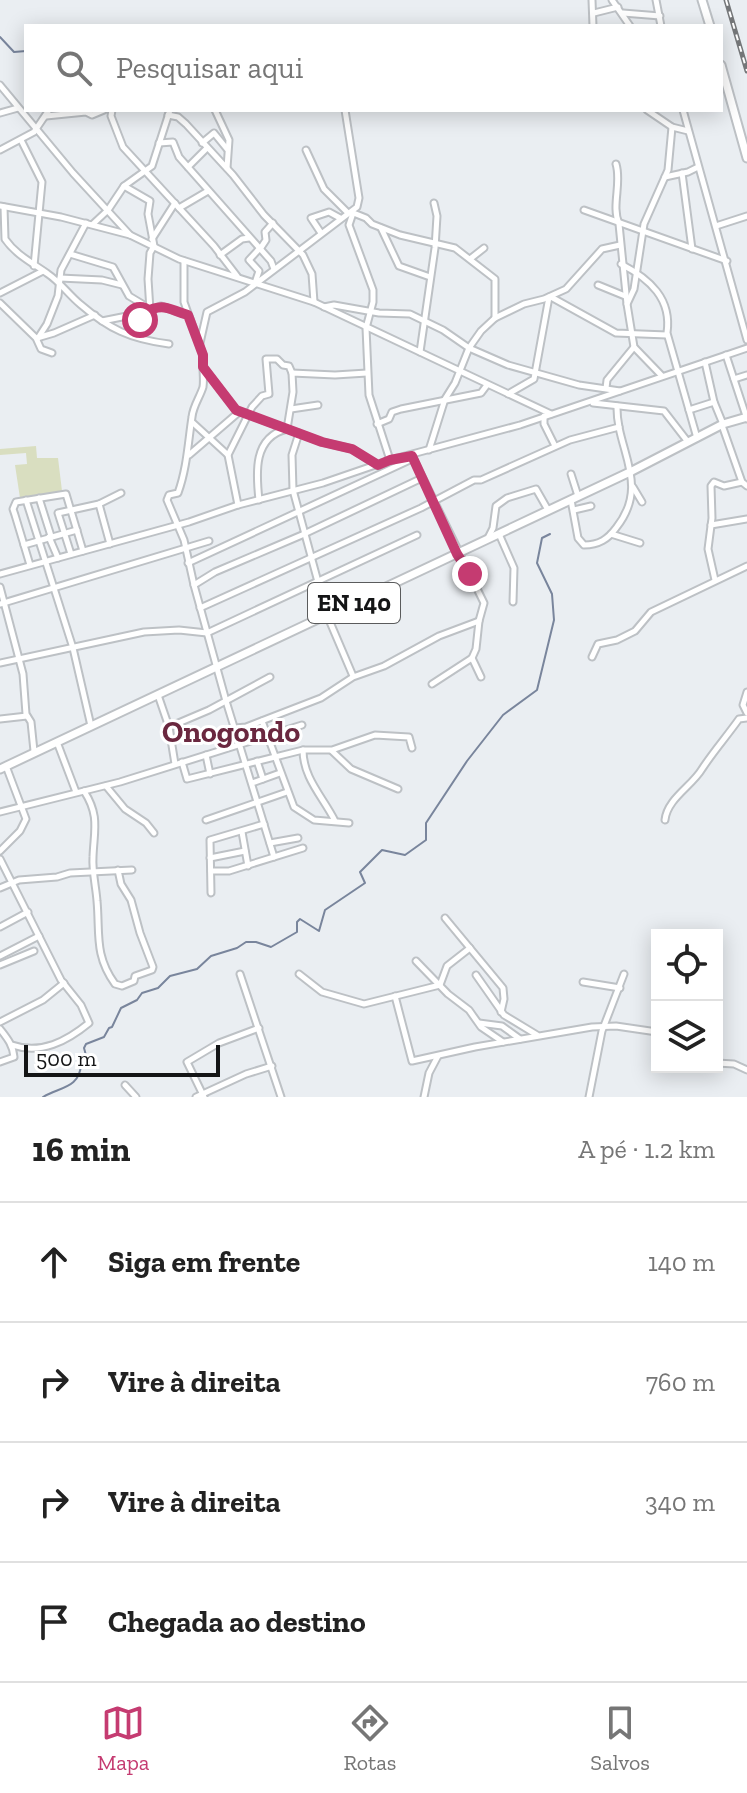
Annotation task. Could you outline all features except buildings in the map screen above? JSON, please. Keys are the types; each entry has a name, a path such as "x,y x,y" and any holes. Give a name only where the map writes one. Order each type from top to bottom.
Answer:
{"main road":[{"path":"702,0 709,24"},
{"path":"723,72 747,158"},
{"name":"EN 140","path":"3,767 632,471 706,433 747,418"}],"street":[{"path":"592,0 593,24"},
{"path":"612,0 629,24"},
{"path":"656,0 661,24"},
{"path":"594,13 618,7"},
{"path":"623,13 660,16"},
{"path":"0,85 73,173 130,235"},
{"path":"0,113 19,108"},
{"path":"0,150 37,129 48,112"},
{"path":"45,116 86,112"},
{"path":"112,112 121,144 241,280"},
{"path":"37,338 48,322 70,254 89,224 108,210 124,186 146,171 156,158 169,112 178,117 227,169 303,255 311,271 314,302"},
{"path":"216,112 229,138 227,169"},
{"path":"199,344 207,312 231,301 255,284 359,204 345,112"},
{"path":"650,112 672,127 688,131"},
{"path":"683,112 747,340"},
{"path":"627,304 634,289 642,230 669,164 672,127"},
{"path":"188,168 215,133 227,149"},
{"path":"21,140 42,179 34,266"},
{"path":"159,143 173,142 179,157 273,263 274,269"},
{"path":"306,150 324,189 350,213 380,227 455,248 495,279 495,318"},
{"path":"616,164 615,214 619,224 630,334 634,347 662,376"},
{"path":"665,177 698,167"},
{"path":"682,173 692,249"},
{"path":"124,186 149,200 153,242"},
{"path":"149,309 153,242 177,206 208,191"},
{"path":"420,353 435,244 437,216 434,203"},
{"path":"169,344 131,337 102,321 34,266 7,243 2,207 38,212 130,235 146,243 153,242 184,261 314,302 548,415"},
{"path":"584,210 727,261"},
{"path":"321,233 311,218 329,212 340,218"},
{"path":"350,213 349,225 373,290 366,328 369,395 390,460"},
{"path":"716,226 747,216"},
{"path":"255,284 259,271 249,260 260,249 266,240 265,232 274,223"},
{"path":"380,227 399,266 430,277"},
{"path":"220,255 249,238"},
{"path":"146,243 150,253"},
{"path":"429,450 445,399 469,348 495,318 569,286 602,249 620,245"},
{"path":"470,259 484,248"},
{"path":"70,254 113,267 130,297 149,309"},
{"path":"184,261 184,302 199,344 203,388 192,422 188,455 178,493 167,497 184,540 226,701 274,857"},
{"path":"621,264 637,272 665,302 669,320 667,335 697,438"},
{"path":"0,293 43,271"},
{"path":"60,278 102,280 122,285"},
{"path":"598,285 625,296"},
{"path":"550,296 616,333 667,335"},
{"path":"508,394 533,381 536,375 550,296"},
{"path":"0,303 37,338 41,349 52,353"},
{"path":"102,321 127,316 133,323 149,309 166,306 188,315"},
{"path":"322,306 405,313 424,319 469,348 536,375 621,392"},
{"path":"37,338 95,315"},
{"path":"606,388 607,380 634,347"},
{"path":"188,563 429,450 589,403 747,348"},
{"path":"726,355 747,418"},
{"path":"228,455 258,399 269,394 266,359 277,359 289,366 292,373 287,429"},
{"path":"705,362 714,402 746,486 712,483 708,549 715,580"},
{"path":"203,367 239,411 352,449 378,465"},
{"path":"292,373 367,373"},
{"path":"734,379 747,375"},
{"path":"377,424 389,419 392,412 481,393 487,385"},
{"path":"689,410 714,402"},
{"path":"589,403 664,411 688,442"},
{"path":"291,409 318,405"},
{"path":"571,474 578,538 584,545 598,543 611,534 624,514 632,486 632,471 618,429 617,406"},
{"path":"188,455 239,411"},
{"path":"548,415 545,427 555,446"},
{"path":"192,422 228,455 238,505"},
{"path":"259,500 257,465 260,450 272,435 287,429"},
{"path":"200,608 474,480 481,480 555,446 618,429"},
{"path":"299,433 292,455 293,490 327,615 353,677"},
{"path":"0,574 177,525 390,460 412,458"},
{"path":"412,458 457,554 483,598 478,639 472,658 432,684"},
{"path":"194,585 215,572 422,478"},
{"path":"632,486 642,502"},
{"path":"488,539 496,506 507,498 536,489 548,510"},
{"path":"71,554 58,513 99,504 121,493"},
{"path":"30,565 13,509 16,502 66,494 83,551"},
{"path":"39,498 58,558"},
{"path":"26,500 73,648 91,726"},
{"path":"99,504 110,544"},
{"path":"574,510 591,506"},
{"path":"711,525 747,519"},
{"path":"24,546 77,530"},
{"path":"499,534 514,568 513,602"},
{"path":"611,534 640,543"},
{"path":"0,663 163,630 207,633 417,535"},
{"path":"3,603 209,541"},
{"path":"592,657 598,644 617,640 635,631 647,614 747,566"},
{"path":"0,587 26,688 27,716 33,732 34,751"},
{"path":"235,728 321,698 353,677 384,666 445,633 479,621"},
{"path":"472,658 481,677"},
{"path":"169,727 270,677"},
{"path":"665,820 671,805 701,771 706,760 739,719 747,716 743,709 747,692"},
{"path":"158,695 169,727 175,764"},
{"path":"0,719 27,716"},
{"path":"262,721 287,792 296,808 314,820 349,823"},
{"path":"0,811 106,786 302,725"},
{"path":"182,762 187,779 303,750 332,750 375,735 409,737 412,748"},
{"path":"57,742 76,792"},
{"path":"303,750 302,760 307,774 335,821"},
{"path":"332,750 351,769 398,789"},
{"path":"206,755 210,774"},
{"path":"257,761 263,780"},
{"path":"0,851 20,831 26,819 3,767"},
{"path":"252,783 280,773"},
{"path":"106,786 125,809 146,823 154,833"},
{"path":"84,791 97,822 92,861 95,871 96,934 101,959 112,980 122,986 131,984 137,979 135,976 153,967 118,870"},
{"path":"206,820 287,792"},
{"path":"211,893 210,840 264,824"},
{"path":"242,832 248,866"},
{"path":"270,843 298,838"},
{"path":"211,871 229,871 303,848"},
{"path":"210,858 245,851"},
{"path":"0,859 64,983 81,1005 89,1023 74,1037 43,1049 12,1045"},
{"path":"0,888 12,882 95,871 132,870"},
{"path":"0,927 28,912"},
{"path":"445,918 503,988 501,1012"},
{"path":"0,956 39,936"},
{"path":"440,985 447,966 470,948"},
{"path":"0,965 34,951"},
{"path":"416,961 469,1010 478,1023 504,1042"},
{"path":"240,974 281,1097"},
{"path":"299,974 322,992 366,1003 440,985"},
{"path":"589,1097 604,1026 624,974"},
{"path":"476,975 501,1012 538,1036"},
{"path":"583,982 620,988"},
{"path":"0,1022 43,1000 64,983"},
{"path":"395,996 412,1061 604,1026 651,1031"},
{"path":"478,1023 502,1026 520,1039"},
{"path":"259,1028 219,1043 187,1062 201,1096 246,1074 272,1066"},
{"path":"0,1029 12,1045 14,1057 0,1062"},
{"path":"424,1097 429,1073 438,1056"},
{"path":"723,1063 747,1070"},
{"path":"125,1085 136,1097"}],"green space":[{"path":"36,446 37,458 58,458 62,491 20,498 15,465 27,464 26,453 0,455 0,449"}],"waterway":[{"path":"0,37 14,52 24,51"},
{"path":"43,1097 68,1086 77,1078 81,1064 87,1059 86,1044 104,1037 121,1008 137,1000 142,993 158,988 170,976 197,969 211,956 246,942 271,947 297,932 300,919 319,931 325,910 365,883 360,872 382,850 405,855 426,840 426,823 467,761 503,715 537,690 554,620 552,594 537,563 542,538 550,534"}],"railway":[{"path":"726,0 747,71"}],"district":[{"name":"Onogondo","path":"231,732"}],"route":[{"path":"140,320 143,313 161,306 188,315 203,355 203,367 236,410 322,442 352,449 378,465 412,456 457,554 470,574"}]}
